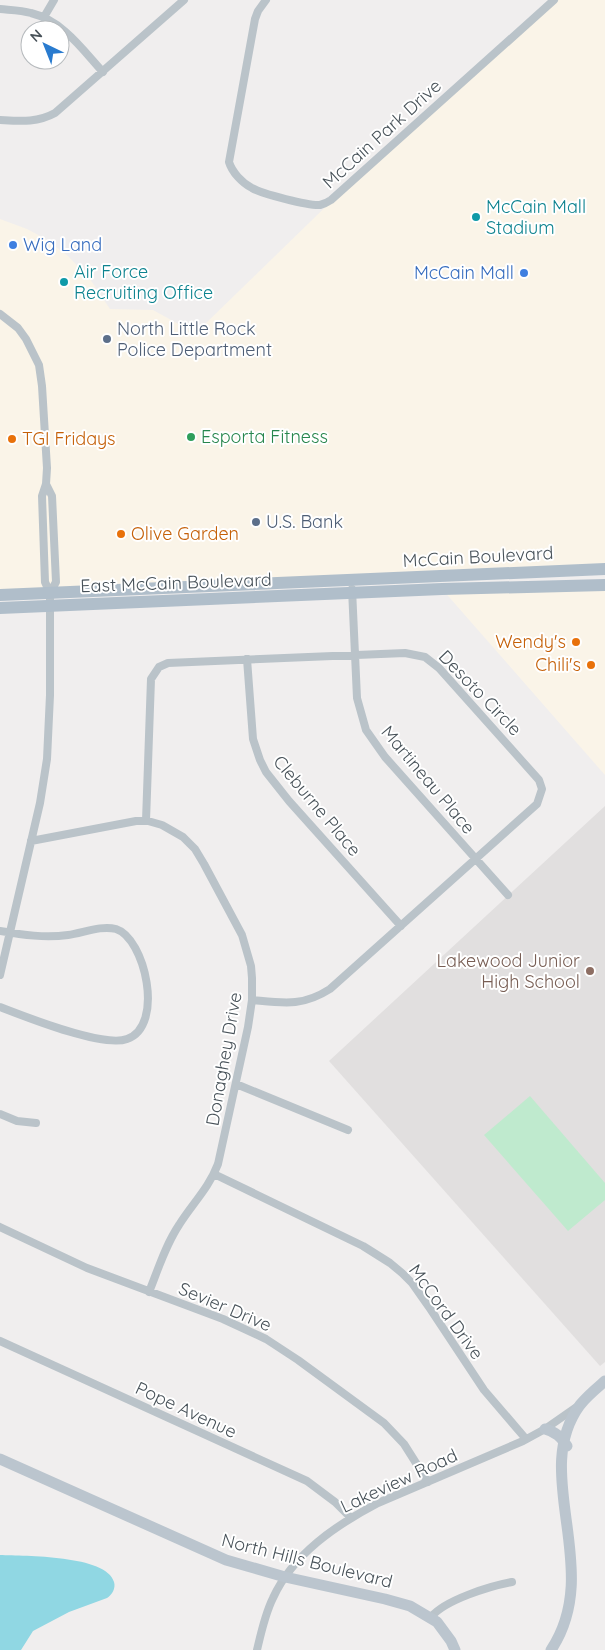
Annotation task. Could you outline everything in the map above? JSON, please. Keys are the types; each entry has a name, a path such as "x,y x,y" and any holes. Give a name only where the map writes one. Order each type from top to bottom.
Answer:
{"main road":[{"name":"McCain Boulevard","path":"352,587 605,569"},
{"name":"McCain Boulevard","path":"352,587 605,585"},
{"name":"East McCain Boulevard","path":"0,595 50,599 352,587"},
{"name":"East McCain Boulevard","path":"0,608 50,599"}],"street":[{"path":"44,17 54,0"},
{"path":"0,120 29,122 50,116 63,107 184,0"},
{"name":"McCain Park Drive","path":"266,0 255,19 228,162 241,180 264,194 320,205 331,200 554,0"},
{"path":"0,9 23,11 44,17 64,30 103,72"},
{"path":"0,314 18,328 26,339 39,365 42,386 46,484 42,496 45,582 50,599 50,695 47,759 31,841 0,975"},
{"name":"Martineau Place","path":"352,587 357,698 362,718 373,742 508,895"},
{"name":"Desoto Circle","path":"146,821 151,679 161,666 168,663 405,652 425,657 431,660 539,780 542,789 537,804 323,994 299,1003 287,1004 252,1000"},
{"name":"Cleburne Place","path":"248,659 253,739 266,772 289,801 401,926"},
{"name":"Donaghey Drive","path":"31,841 136,821 146,821 176,831 189,842 204,864 242,935 251,966 252,1000 248,1027 224,1141 214,1174 172,1237 149,1292"},
{"path":"0,931 43,937 67,936 105,928 118,930 130,939 148,985 148,1006 144,1022 139,1031 132,1037 120,1041 70,1032 0,1007"},
{"path":"236,1084 348,1130"},
{"path":"0,1114 16,1121 36,1123"},
{"name":"McCord Drive","path":"214,1174 363,1246 383,1258 402,1273 432,1310 480,1384 526,1439"},
{"name":"Sevier Drive","path":"0,1227 87,1268 248,1329 283,1349 384,1423 404,1444 428,1482"},
{"name":"Pope Avenue","path":"0,1341 307,1481 335,1502 351,1518"},
{"path":"574,1489 566,1446 572,1421 580,1405 605,1381"},
{"name":"Lakeview Road","path":"257,1650 268,1609 278,1589 302,1557 322,1539 351,1518 378,1503 526,1439 545,1429 580,1405"},
{"path":"545,1429 554,1432 566,1446"},
{"name":"North Hills Boulevard","path":"0,1459 207,1553 240,1565 400,1603 431,1617 441,1627 455,1650"},
{"path":"431,1617 445,1606 475,1593 495,1585 512,1582"},
{"path":"551,1650 577,1620"}],"shaded area":[{"name":"McCain Mall","path":"554,0 605,0 605,569 0,595 0,219 27,229 44,238 68,256 90,279 110,309 153,310 193,332 203,326 345,188"},
{"path":"605,583 605,775 442,589"},
{"path":"605,806 605,1362 600,1366 329,1061"}],"green space":[{"path":"530,1096 605,1183 605,1200 568,1231 484,1135"}],"water":[{"path":"0,1555 45,1557 81,1562 108,1573 114,1582 114,1589 107,1598 69,1612 33,1631 21,1650 0,1650"}],"place":[{"name":"McCain Mall Stadium","path":"476,217"},
{"name":"Wig Land","path":"13,245"},
{"name":"McCain Mall","path":"524,273"},
{"name":"Air Force Recruiting Office","path":"64,282"},
{"name":"North Little Rock Police Department","path":"107,339"},
{"name":"Esporta Fitness","path":"191,437"},
{"name":"TGI Fridays","path":"12,439"},
{"name":"U.S. Bank","path":"256,522"},
{"name":"Olive Garden","path":"121,534"},
{"name":"Wendy's","path":"576,642"},
{"name":"Chili's","path":"591,665"},
{"name":"Lakewood Junior High School","path":"590,971"}]}
